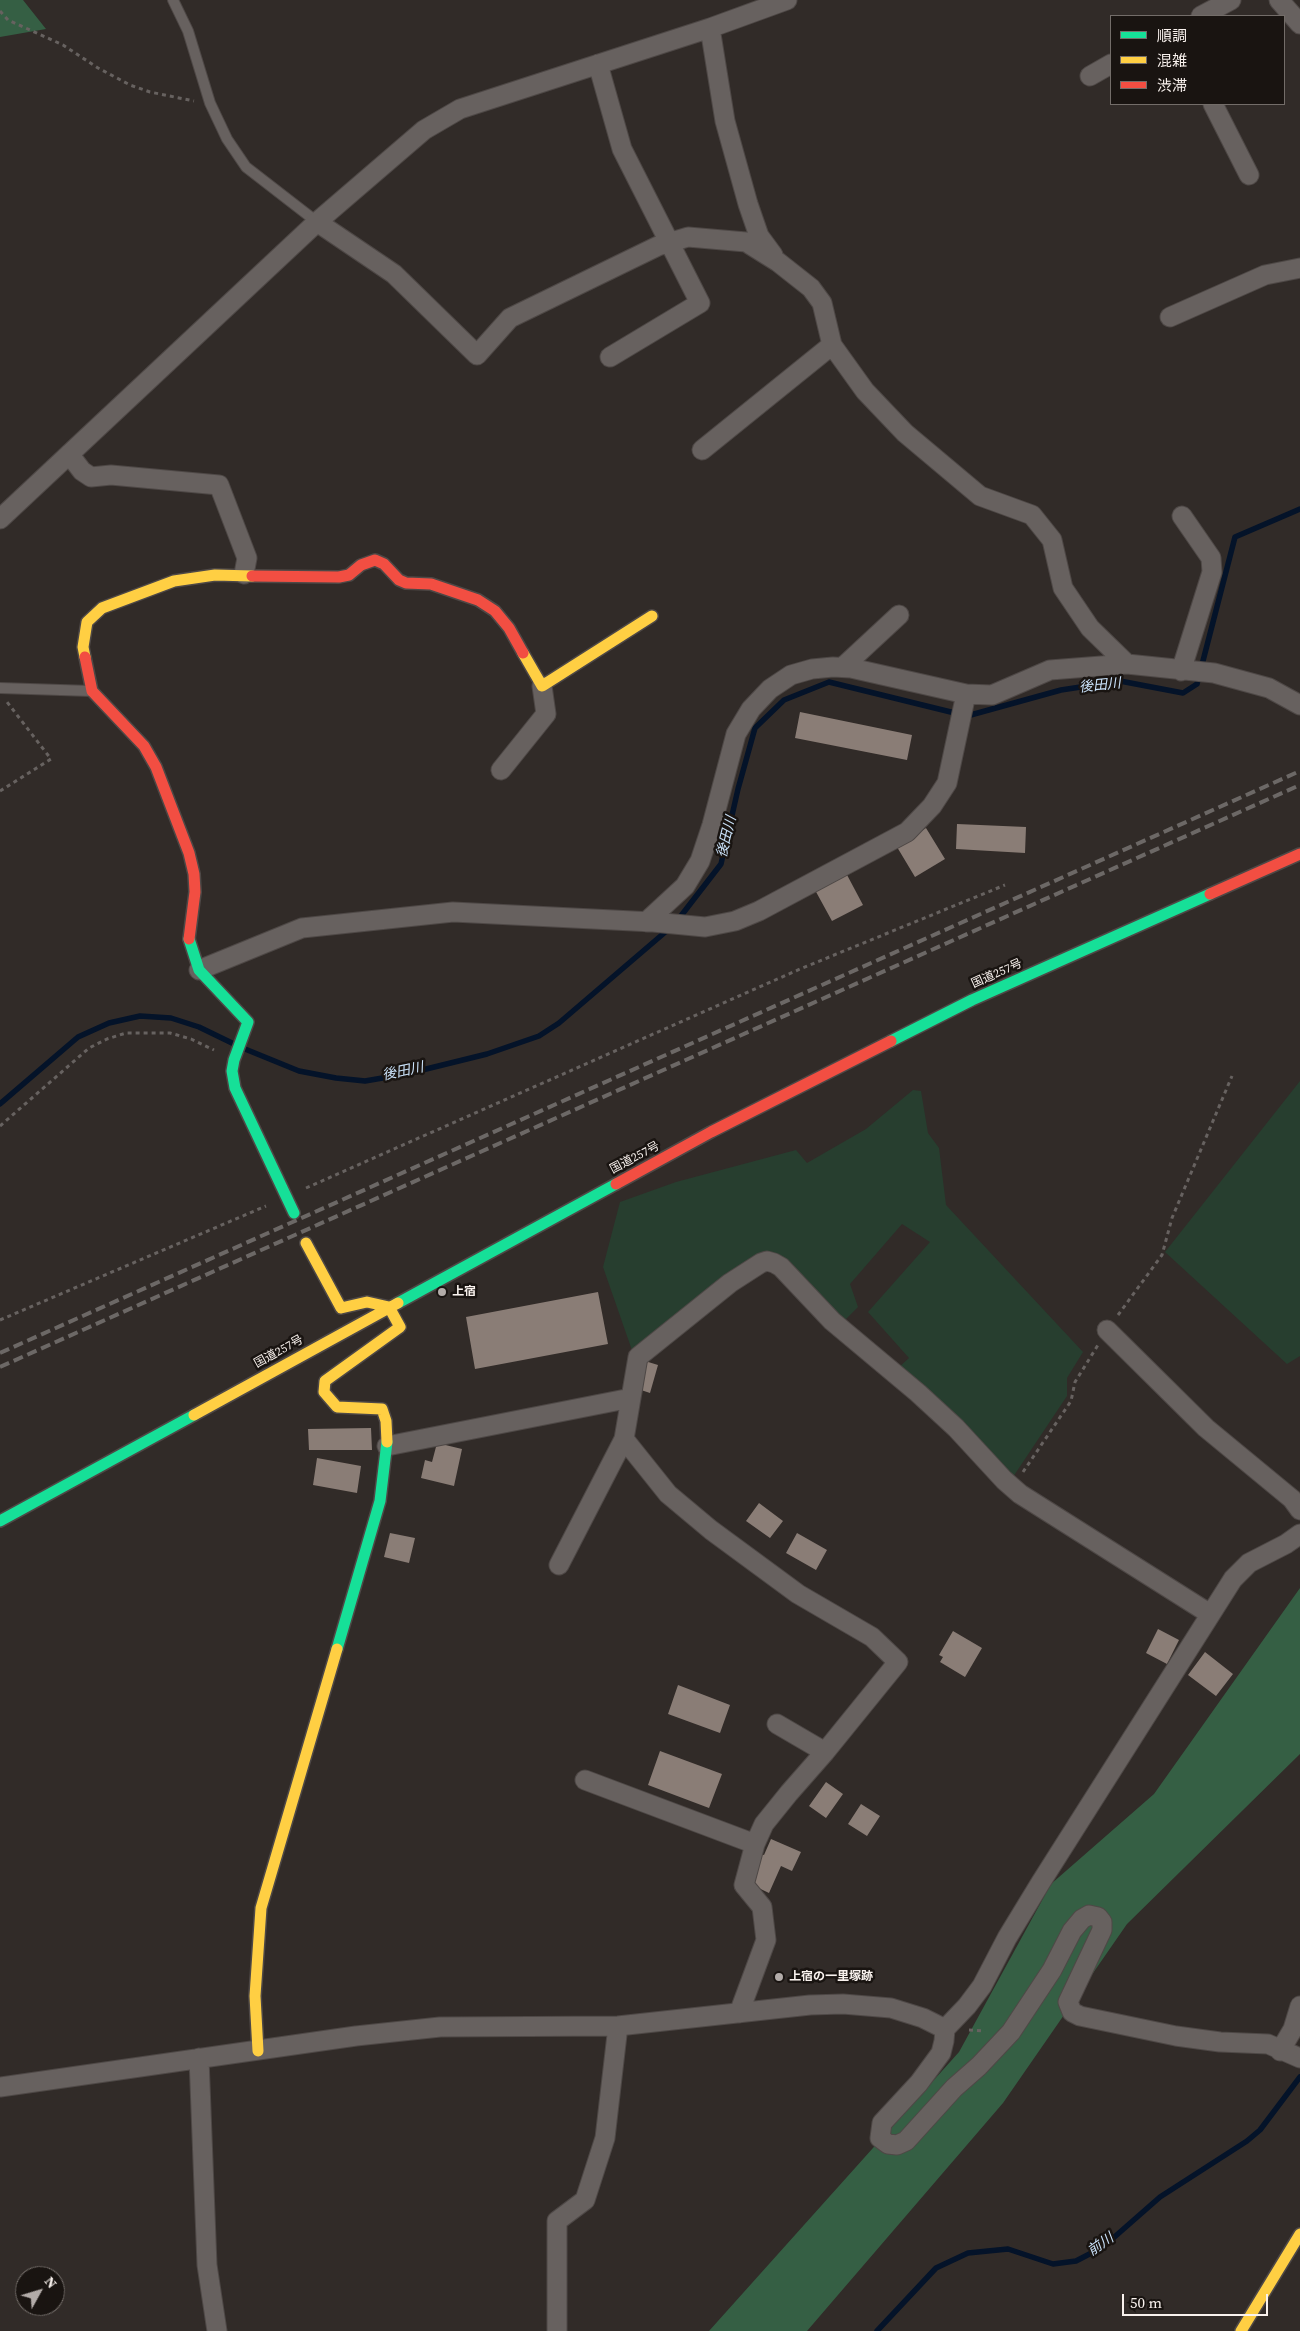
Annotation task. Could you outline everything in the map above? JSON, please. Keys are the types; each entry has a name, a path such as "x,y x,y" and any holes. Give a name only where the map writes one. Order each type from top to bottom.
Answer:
{"main road":[{"path":"294,1213 235,1088 232,1071 234,1060 248,1022 199,970 189,940 195,892 194,874 156,767 144,746 92,690 83,647 87,622 102,608 174,581 215,575 244,574 339,577 349,575 361,565 375,560 384,564 399,580 406,583 431,584 460,593 478,600 495,611 508,628 542,686 652,616"},
{"name":"国道257号","path":"0,1521 711,1132 972,1000 1300,854"},
{"path":"258,2051 255,1996 261,1908 380,1501 387,1446 386,1421 382,1408 337,1407 328,1399 324,1392 325,1382 333,1374 400,1327 389,1307 367,1302 341,1308 306,1243"},
{"path":"1241,2331 1300,2234"}],"street":[{"path":"0,519 317,222 424,130 460,109 710,28 787,0"},
{"path":"1203,15 1231,0"},
{"path":"1279,0 1300,24"},
{"path":"710,28 725,121 748,204 759,236 778,262"},
{"path":"598,64 622,150 671,242 700,303 610,358"},
{"path":"1090,76 1110,65"},
{"path":"1213,105 1248,175"},
{"path":"317,222 394,274 477,355 510,318 658,246 688,237 746,242 778,262 811,288 822,303 832,345 865,391 892,419 980,496 1032,515 1052,540 1063,588 1090,628 1127,664"},
{"path":"1170,317 1265,274 1300,268"},
{"path":"702,450 832,345"},
{"path":"69,454 82,472 91,478 111,475 219,485 247,558 244,574"},
{"path":"1182,516 1211,558 1212,572 1184,671"},
{"path":"843,668 899,615"},
{"path":"649,922 684,886 700,861 712,825 736,734 751,709 770,689 791,675 812,669 843,668 966,698 992,695 1050,670 1127,664 1214,673 1270,688 1300,705"},
{"path":"501,770 546,714 542,686"},
{"path":"199,970 302,928 453,912 649,922 705,927 736,921 759,911 907,832 932,806 947,783 966,698"},
{"path":"559,1565 624,1439 638,1357 730,1282 760,1263 767,1261 774,1263 832,1321 918,1393 956,1428 1013,1488 1210,1614"},
{"path":"1107,1330 1206,1428 1292,1499 1300,1510"},
{"path":"387,1446 631,1398"},
{"path":"624,1439 668,1494 711,1530 798,1594 872,1637 898,1662 764,1824 755,1844 744,1885 762,1907 766,1940 739,2013"},
{"path":"1299,2057 1280,2051 1268,2044 1220,2042 1176,2036 1080,2016 1072,2012 1068,2002 1102,1930 1102,1922 1098,1917 1089,1916 1082,1918 1072,1931 1052,1970 1011,2032 979,2066 954,2088 906,2141 897,2145 888,2144 880,2138 882,2123 932,2067 941,2053 944,2042 944,2029 967,2006 982,1986 1007,1938 1040,1882 1210,1614 1240,1570 1300,1534"},
{"path":"777,1724 825,1752"},
{"path":"584,1780 755,1844"},
{"path":"0,2087 356,2036 440,2027 618,2026 843,2004 891,2008 923,2018 944,2029"},
{"path":"1280,2051 1293,2028 1300,2006"},
{"path":"557,2331 557,2221 585,2200 605,2138 618,2026"},
{"path":"199,2058 207,2266 217,2331"}],"lane":[{"path":"173,0 188,31 210,103 227,139 246,167 317,222"},
{"path":"1,688 92,690"}],"path":[{"path":"0,12 8,20 63,45 98,68 130,85 166,96 210,103"},
{"path":"0,791 51,759 2,695 1,688"},
{"path":"0,1320 286,1197 791,973 1005,885"},
{"path":"0,1126 89,1048 107,1039 126,1033 170,1033 191,1039 234,1060"},
{"path":"1013,1488 1071,1400 1080,1372 1107,1330 1162,1255 1172,1218 1232,1076"}],"green space":[{"path":"0,0 23,0 46,29 0,37"},
{"path":"1300,1081 1300,1356 1287,1364 1165,1252"},
{"path":"913,1090 921,1091 928,1133 939,1148 946,1205 1083,1352 1067,1378 1067,1396 1011,1480 897,1369 909,1358 868,1312 930,1242 902,1224 850,1284 858,1307 842,1323 765,1254 634,1356 603,1267 620,1202 676,1182 796,1150 807,1163 866,1129"},
{"path":"1300,1588 1300,1754 1127,1924 1003,2103 807,2331 709,2331 959,2052 1051,1884 1154,1794"}],"building":[{"path":"800,712 912,735 907,760 795,738"},
{"path":"957,824 1026,827 1025,853 956,849"},
{"path":"926,828 945,859 915,877 897,847"},
{"path":"846,873 863,905 832,921 815,890"},
{"path":"598,1292 608,1344 475,1369 466,1317"},
{"path":"645,1361 658,1365 650,1393 638,1389"},
{"path":"371,1428 372,1450 309,1450 308,1429"},
{"path":"437,1443 462,1449 454,1486 421,1478 425,1460 432,1462"},
{"path":"317,1458 361,1466 357,1493 313,1485"},
{"path":"759,1503 783,1521 770,1538 746,1521"},
{"path":"390,1533 415,1538 409,1563 384,1557"},
{"path":"797,1533 827,1550 816,1570 786,1553"},
{"path":"1158,1629 1179,1640 1167,1664 1146,1653"},
{"path":"953,1631 982,1648 965,1677 940,1662 943,1657 939,1655"},
{"path":"1205,1652 1233,1674 1216,1696 1188,1675"},
{"path":"678,1685 730,1705 720,1733 668,1714"},
{"path":"660,1751 722,1774 709,1808 648,1785"},
{"path":"826,1782 843,1794 826,1818 809,1806"},
{"path":"861,1804 880,1816 867,1836 848,1824"},
{"path":"771,1839 801,1852 792,1871 781,1866 769,1893 748,1883 761,1854 764,1855"}],"waterway":[{"name":"後田川","path":"677,921 721,864 738,789 755,728 784,700 829,682 967,716 1061,690 1120,681 1183,693 1197,684 1235,537 1300,509"},
{"name":"後田川","path":"245,1049 299,1071 365,1081 406,1074 487,1054 539,1036 559,1023 670,928"},
{"name":"後田川","path":"0,1104 78,1037 109,1023 140,1016 171,1018 199,1027 232,1043"},
{"name":"前川","path":"877,2331 936,2268 968,2253 1008,2249 1053,2264 1076,2261 1103,2247 1160,2197 1247,2141 1260,2130 1300,2077"}],"railway":[{"path":"0,1353 1300,771"},
{"path":"0,1367 1300,785"}],"traffic: fast":[{"path":"891,1041 972,1000 1210,894"},
{"path":"189,939 199,970 248,1022 234,1060 232,1071 235,1088 294,1213"},
{"path":"398,1303 616,1184"},
{"path":"0,1521 194,1415"},
{"path":"337,1649 380,1501 387,1442"}],"traffic: slow":[{"path":"85,657 83,647 87,622 102,608 174,581 215,575 252,576"},
{"path":"523,653 542,686 652,616"},
{"path":"306,1243 341,1308 367,1302 389,1307 400,1327 325,1381 324,1392 337,1407 382,1409 386,1421 387,1442"},
{"path":"194,1415 398,1303"},
{"path":"258,2051 255,1996 261,1908 337,1649"},
{"path":"1241,2331 1300,2234"}],"traffic: jam":[{"path":"252,576 339,577 349,575 361,565 375,560 384,564 399,580 406,583 431,584 478,600 495,611 509,628 523,653"},
{"path":"85,657 92,691 144,746 156,767 189,853 194,874 195,892 189,939"},
{"path":"1210,894 1300,854"},
{"path":"616,1184 711,1132 891,1041"}],"place":[{"name":"上宿","path":"442,1292"},
{"name":"上宿の一里塚跡","path":"779,1977"}]}
